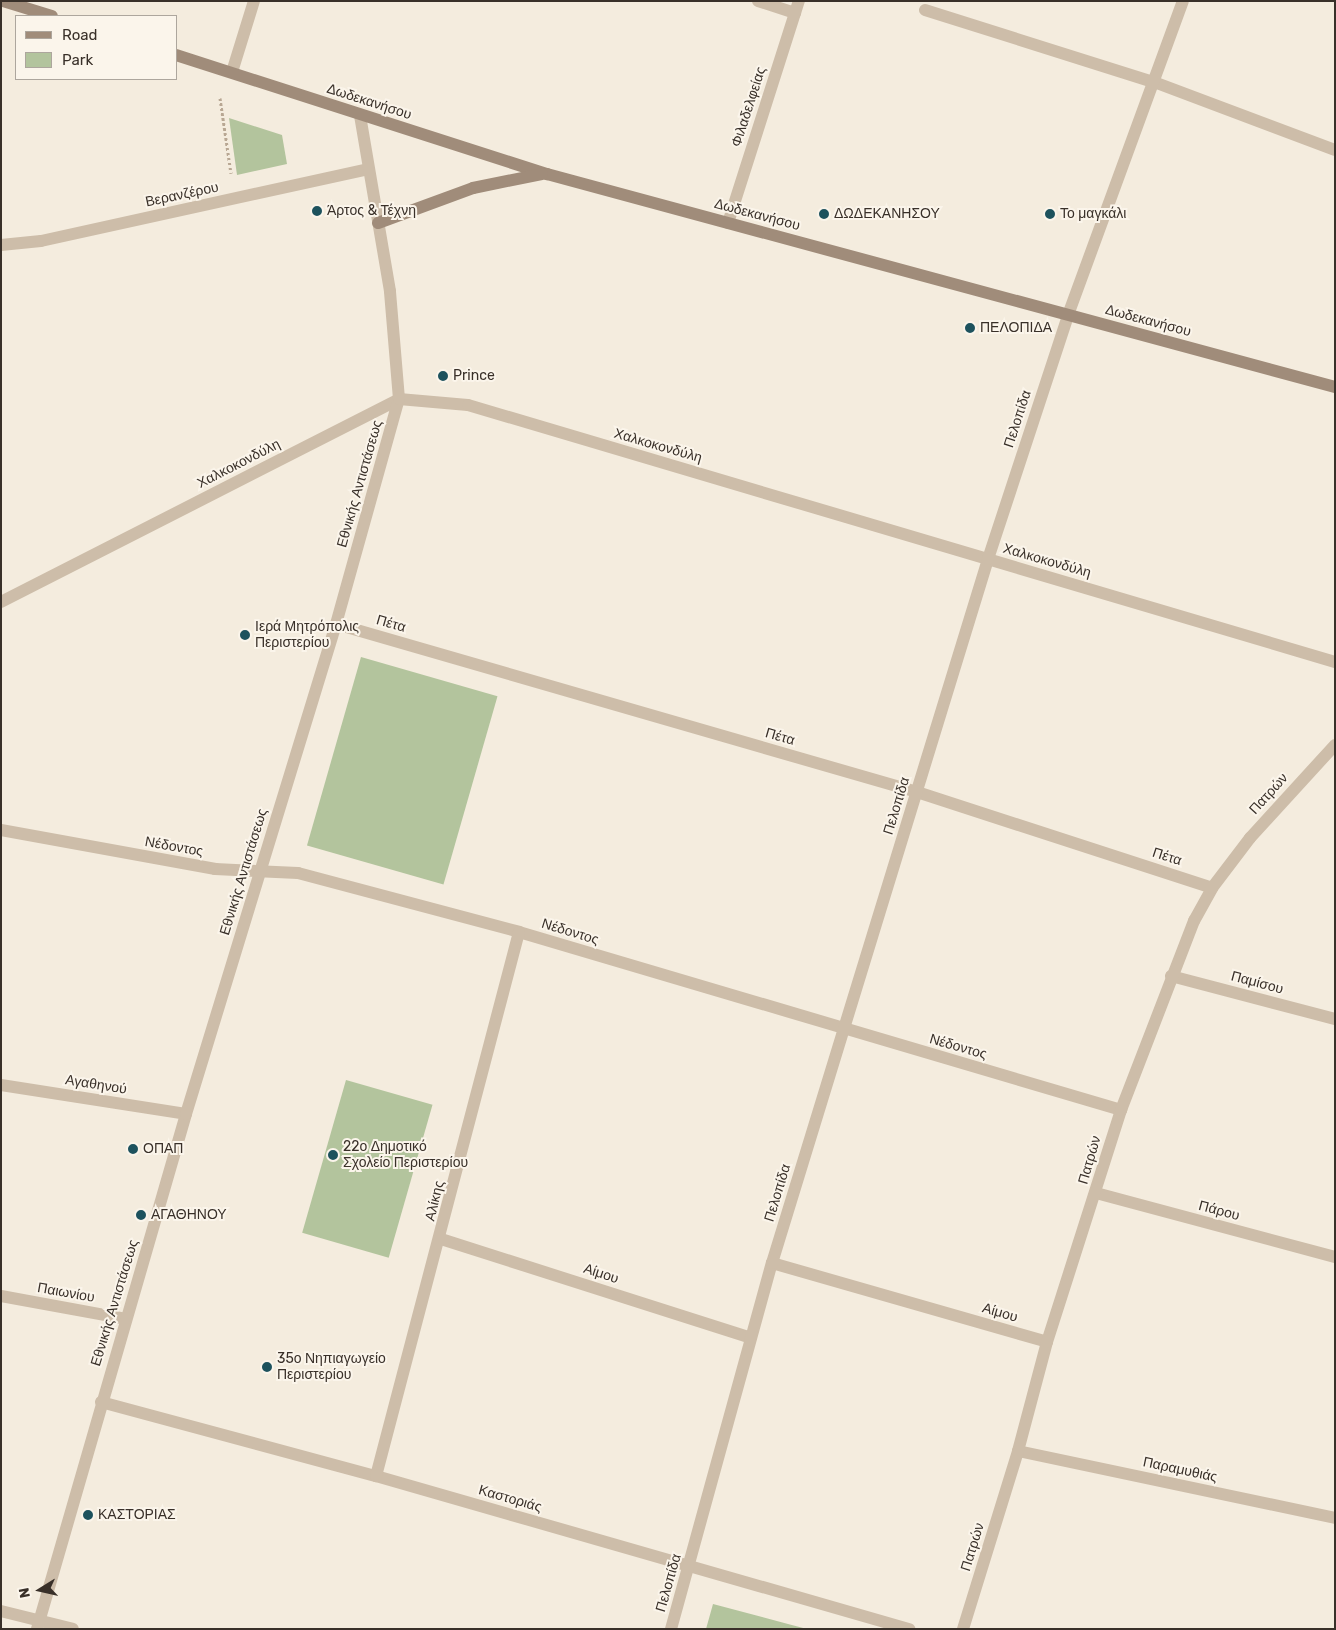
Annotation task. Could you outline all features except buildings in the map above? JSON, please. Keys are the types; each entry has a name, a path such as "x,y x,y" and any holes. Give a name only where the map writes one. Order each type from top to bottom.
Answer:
{"street":[{"path":"3,1 49,15"},
{"path":"232,72 254,1"},
{"path":"758,1 797,7"},
{"name":"Πελοπίδα","path":"671,1629 772,1263 842,1029 988,559 1068,315 1183,1"},
{"name":"Φιλαδελφείας","path":"728,223 797,7"},
{"path":"925,10 1154,82 1335,150"},
{"name":"Δωδεκανήσου","path":"178,56 547,174 1335,387"},
{"name":"Εθνικής Αντιστάσεως","path":"38,1624 186,1114 336,624 399,399 396,344 360,115"},
{"name":"Βερανζέρου","path":"1,246 41,241 368,169"},
{"path":"378,223 474,188 547,174"},
{"name":"Χαλκοκονδύλη","path":"1,602 399,399 468,406 1335,662"},
{"name":"Πέτα","path":"336,624 917,792 1212,888"},
{"name":"Πατρών","path":"964,1629 1018,1451 1047,1342 1121,1110 1171,976 1194,921 1212,888 1250,838 1335,745"},
{"name":"Νέδοντος","path":"1,830 215,869 298,873 519,932 1121,1110"},
{"name":"Αλίκης","path":"376,1476 441,1239 519,932"},
{"name":"Παμίσου","path":"1171,976 1335,1019"},
{"name":"Αγαθηνού","path":"1,1085 186,1114"},
{"name":"Πάρου","path":"1096,1193 1335,1258"},
{"name":"Αίμου","path":"441,1239 751,1338"},
{"name":"Αίμου","path":"772,1263 1047,1342"},
{"name":"Παιωνίου","path":"1,1296 126,1319"},
{"name":"Καστοριάς","path":"101,1402 376,1476 909,1629"},
{"name":"Παραμυθιάς","path":"1018,1451 1335,1518"},
{"path":"1,1611 38,1624 73,1629"}],"path":[{"path":"216,67 235,198"}],"green space":[{"path":"229,118 282,135 287,164 237,175"},
{"path":"361,657 497,696 443,885 307,845"},
{"path":"346,1080 433,1105 389,1258 302,1233"},
{"path":"713,1604 788,1624 807,1629 706,1629"}],"place":[{"name":"Άρτος & Τέχνη","path":"317,211"},
{"name":"ΔΩΔΕΚΑΝΗΣΟΥ","path":"824,214"},
{"name":"Το μαγκάλι","path":"1050,214"},
{"name":"ΠΕΛΟΠΙΔΑ","path":"970,328"},
{"name":"Prince","path":"443,376"},
{"name":"Ιερά Μητρόπολις Περιστερίου","path":"245,635"},
{"name":"ΟΠΑΠ","path":"133,1149"},
{"name":"22ο Δημοτικό Σχολείο Περιστερίου","path":"333,1155"},
{"name":"ΑΓΑΘΗΝΟΥ","path":"141,1215"},
{"name":"35ο Νηπιαγωγείο Περιστερίου","path":"267,1367"},
{"name":"ΚΑΣΤΟΡΙΑΣ","path":"88,1515"}]}
